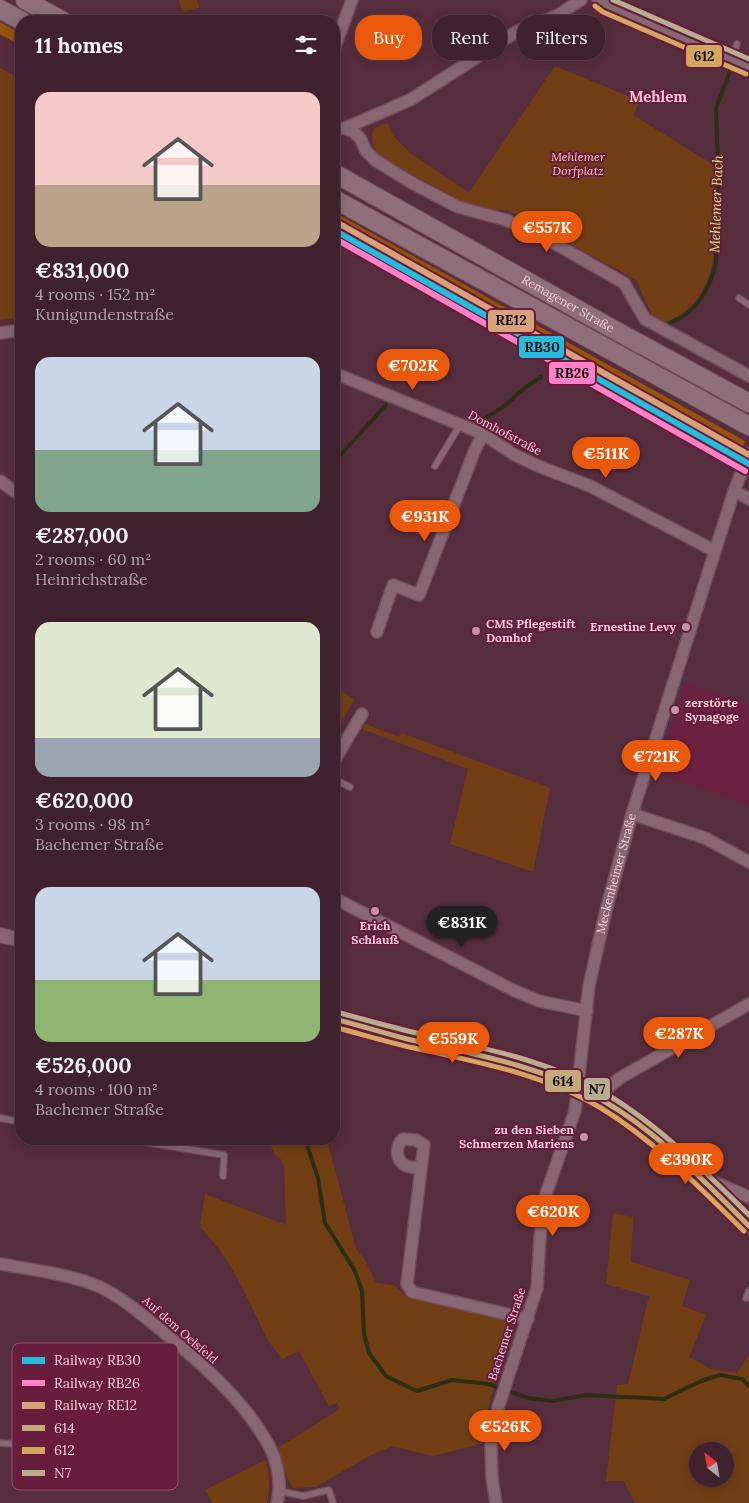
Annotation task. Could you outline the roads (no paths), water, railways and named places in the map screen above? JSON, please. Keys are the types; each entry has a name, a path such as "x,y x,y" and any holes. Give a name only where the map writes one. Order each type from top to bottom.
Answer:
{"main road":[{"path":"25,0 52,15"},
{"path":"0,9 15,17"},
{"name":"Remagener Straße","path":"340,177 749,403"},
{"name":"Remagener Straße","path":"340,202 749,426"}],"street":[{"path":"340,33 352,0"},
{"path":"340,128 410,100 516,32 558,15 581,0"},
{"path":"598,0 749,67"},
{"path":"340,128 354,132 360,138 366,151 375,160 412,183 458,207 506,220 540,235 624,283 646,319 749,376"},
{"path":"0,333 15,331"},
{"name":"Domhofstraße","path":"340,375 483,434 530,462 590,486 715,550"},
{"path":"377,632 393,585 419,595 483,434"},
{"name":"Meckenheimer Straße","path":"579,1088 589,986 632,814 734,491 749,454"},
{"path":"0,481 15,492"},
{"path":"734,491 749,499"},
{"path":"340,752 362,714"},
{"path":"632,814 705,838 749,862"},
{"path":"340,901 515,991 539,1001 586,1011"},
{"path":"0,935 15,939"},
{"path":"596,1097 620,1078 745,1006 749,993"},
{"path":"340,1021 505,1062 579,1088 639,1125 748,1222"},
{"name":"Bachemer Straße","path":"496,1503 492,1478 491,1445 501,1399 528,1319 536,1288 546,1194 575,1110 579,1088"},
{"path":"421,1168 407,1284 412,1292 528,1319"},
{"path":"697,1175 749,1197"},
{"name":"Auf dem Oelsfeld","path":"0,1264 100,1287 129,1304 177,1343"},
{"name":"Auf dem Oelsfeld","path":"178,1344 219,1381 236,1400 268,1445 276,1464 280,1491 276,1503"}],"lane":[{"path":"732,59 738,44"},
{"path":"739,298 749,304"},
{"path":"435,466 460,425"},
{"path":"340,782 350,787"},
{"path":"0,1118 15,1121"},
{"path":"162,1145 224,1155 223,1176"},
{"path":"746,1298 749,1291"},
{"path":"280,1491 303,1496 329,1490 333,1503"}],"waterway":[{"name":"Mehlemer Bach","path":"670,323 687,313 700,299 706,291 716,263 718,167 716,108 731,69"},
{"name":"Mehlemer Bach","path":"481,421 503,407 541,377"},
{"name":"Mehlemer Bach","path":"340,455 386,405"},
{"name":"Mehlemer Bach","path":"307,1145 318,1178 325,1223 355,1271 362,1291 364,1334 369,1353 386,1376 417,1391 452,1380 489,1384 528,1398 553,1401 586,1395 664,1399 701,1381 720,1375 742,1379 749,1386"}],"rail line":[{"name":"RE12","path":"340,224 749,455"},
{"name":"RB30","path":"340,233 749,464"},
{"name":"RB26","path":"340,241 745,471"}],"place":[{"name":"Ernestine Levy","path":"686,627"},
{"name":"CMS Pflegestift Domhof","path":"476,631"},
{"name":"zerstörte Synagoge","path":"675,710"},
{"name":"Erich Schlauß","path":"375,911"},
{"name":"zu den Sieben Schmerzen Mariens","path":"584,1137"}],"district":[{"name":"Mehlem","path":"658,97"}],"park label":[{"name":"Mehlemer Dorfplatz","path":"578,164"}]}
